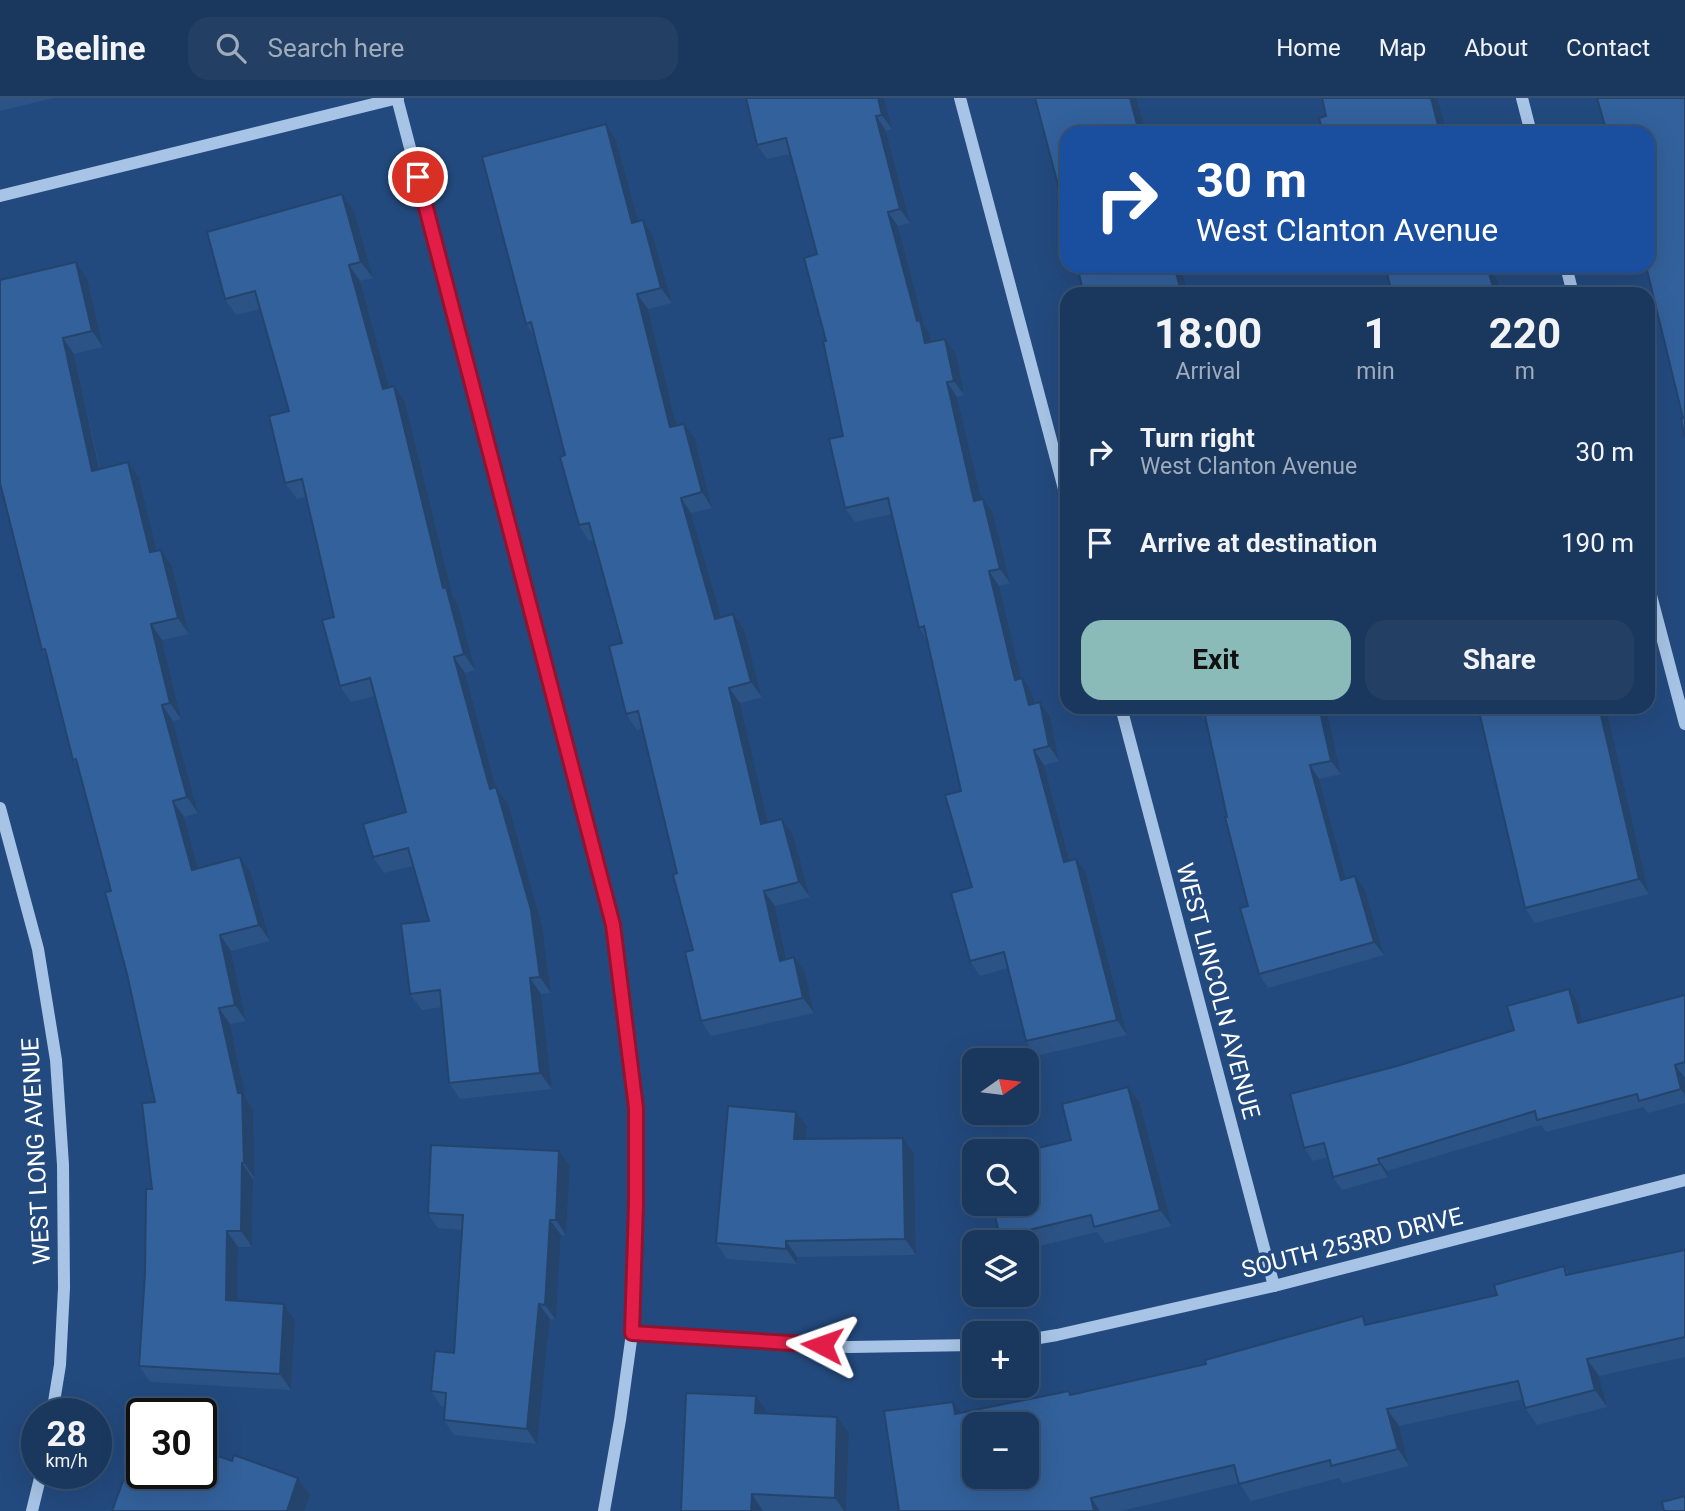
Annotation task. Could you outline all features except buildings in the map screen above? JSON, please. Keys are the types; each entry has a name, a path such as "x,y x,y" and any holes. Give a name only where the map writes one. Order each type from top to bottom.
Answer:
{"street":[{"path":"0,196 398,98 613,925 636,1108 636,1204 632,1333 604,1511"},
{"path":"960,98 1060,474"},
{"path":"1522,98 1529,126"},
{"path":"1655,610 1685,724"},
{"name":"WEST LINCOLN AVENUE","path":"1123,714 1274,1286"},
{"name":"WEST LONG AVENUE","path":"1,812 38,949 56,1060 63,1165 64,1288 60,1365 55,1398"},
{"name":"SOUTH 253RD DRIVE","path":"1039,1338 1274,1286 1685,1180"},
{"path":"632,1333 849,1347 962,1345"},
{"path":"32,1511 37,1489"}],"route":[{"path":"418,177 613,925 636,1108 632,1333 822,1345"}]}
